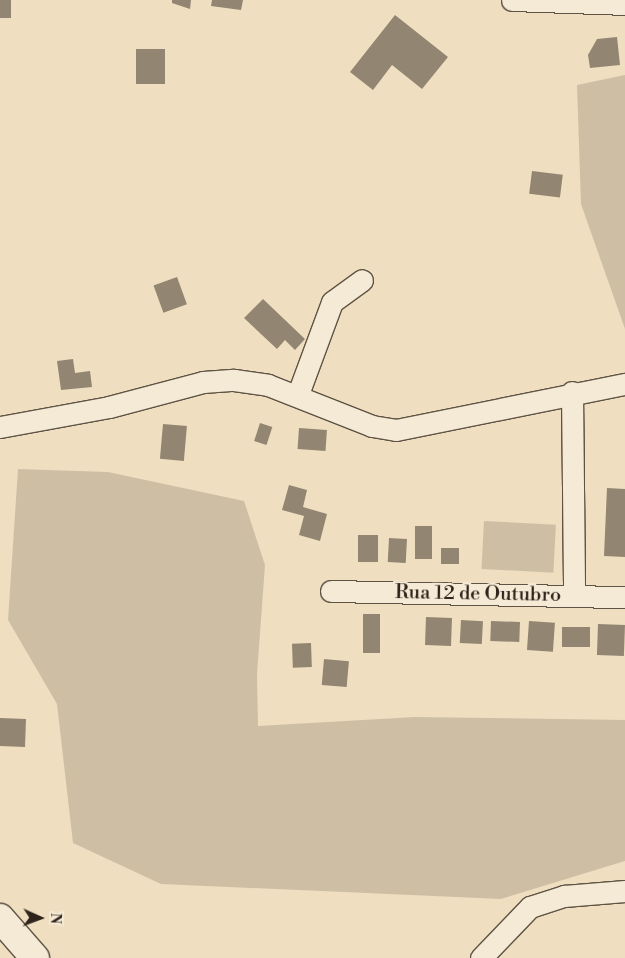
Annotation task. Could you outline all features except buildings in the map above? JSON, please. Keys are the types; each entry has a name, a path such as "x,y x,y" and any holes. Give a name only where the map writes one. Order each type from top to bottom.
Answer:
{"main road":[{"path":"0,918 35,958"}],"street":[{"path":"512,0 625,4"},
{"path":"298,394 332,302 362,280"},
{"path":"0,427 109,407 203,382 234,380 298,394 372,426 396,430 572,392 625,384"},
{"path":"572,392 574,596"},
{"name":"Rua 12 de Outubro","path":"331,591 625,596"},
{"path":"481,958 530,907 564,896 625,891"}],"shaded area":[{"path":"625,75 625,329 581,204 577,85"},
{"path":"18,469 108,472 244,501 265,565 257,674 258,726 415,717 625,720 625,861 501,899 161,884 73,843 57,704 8,620"},
{"path":"484,521 556,525 553,573 481,569"}]}
